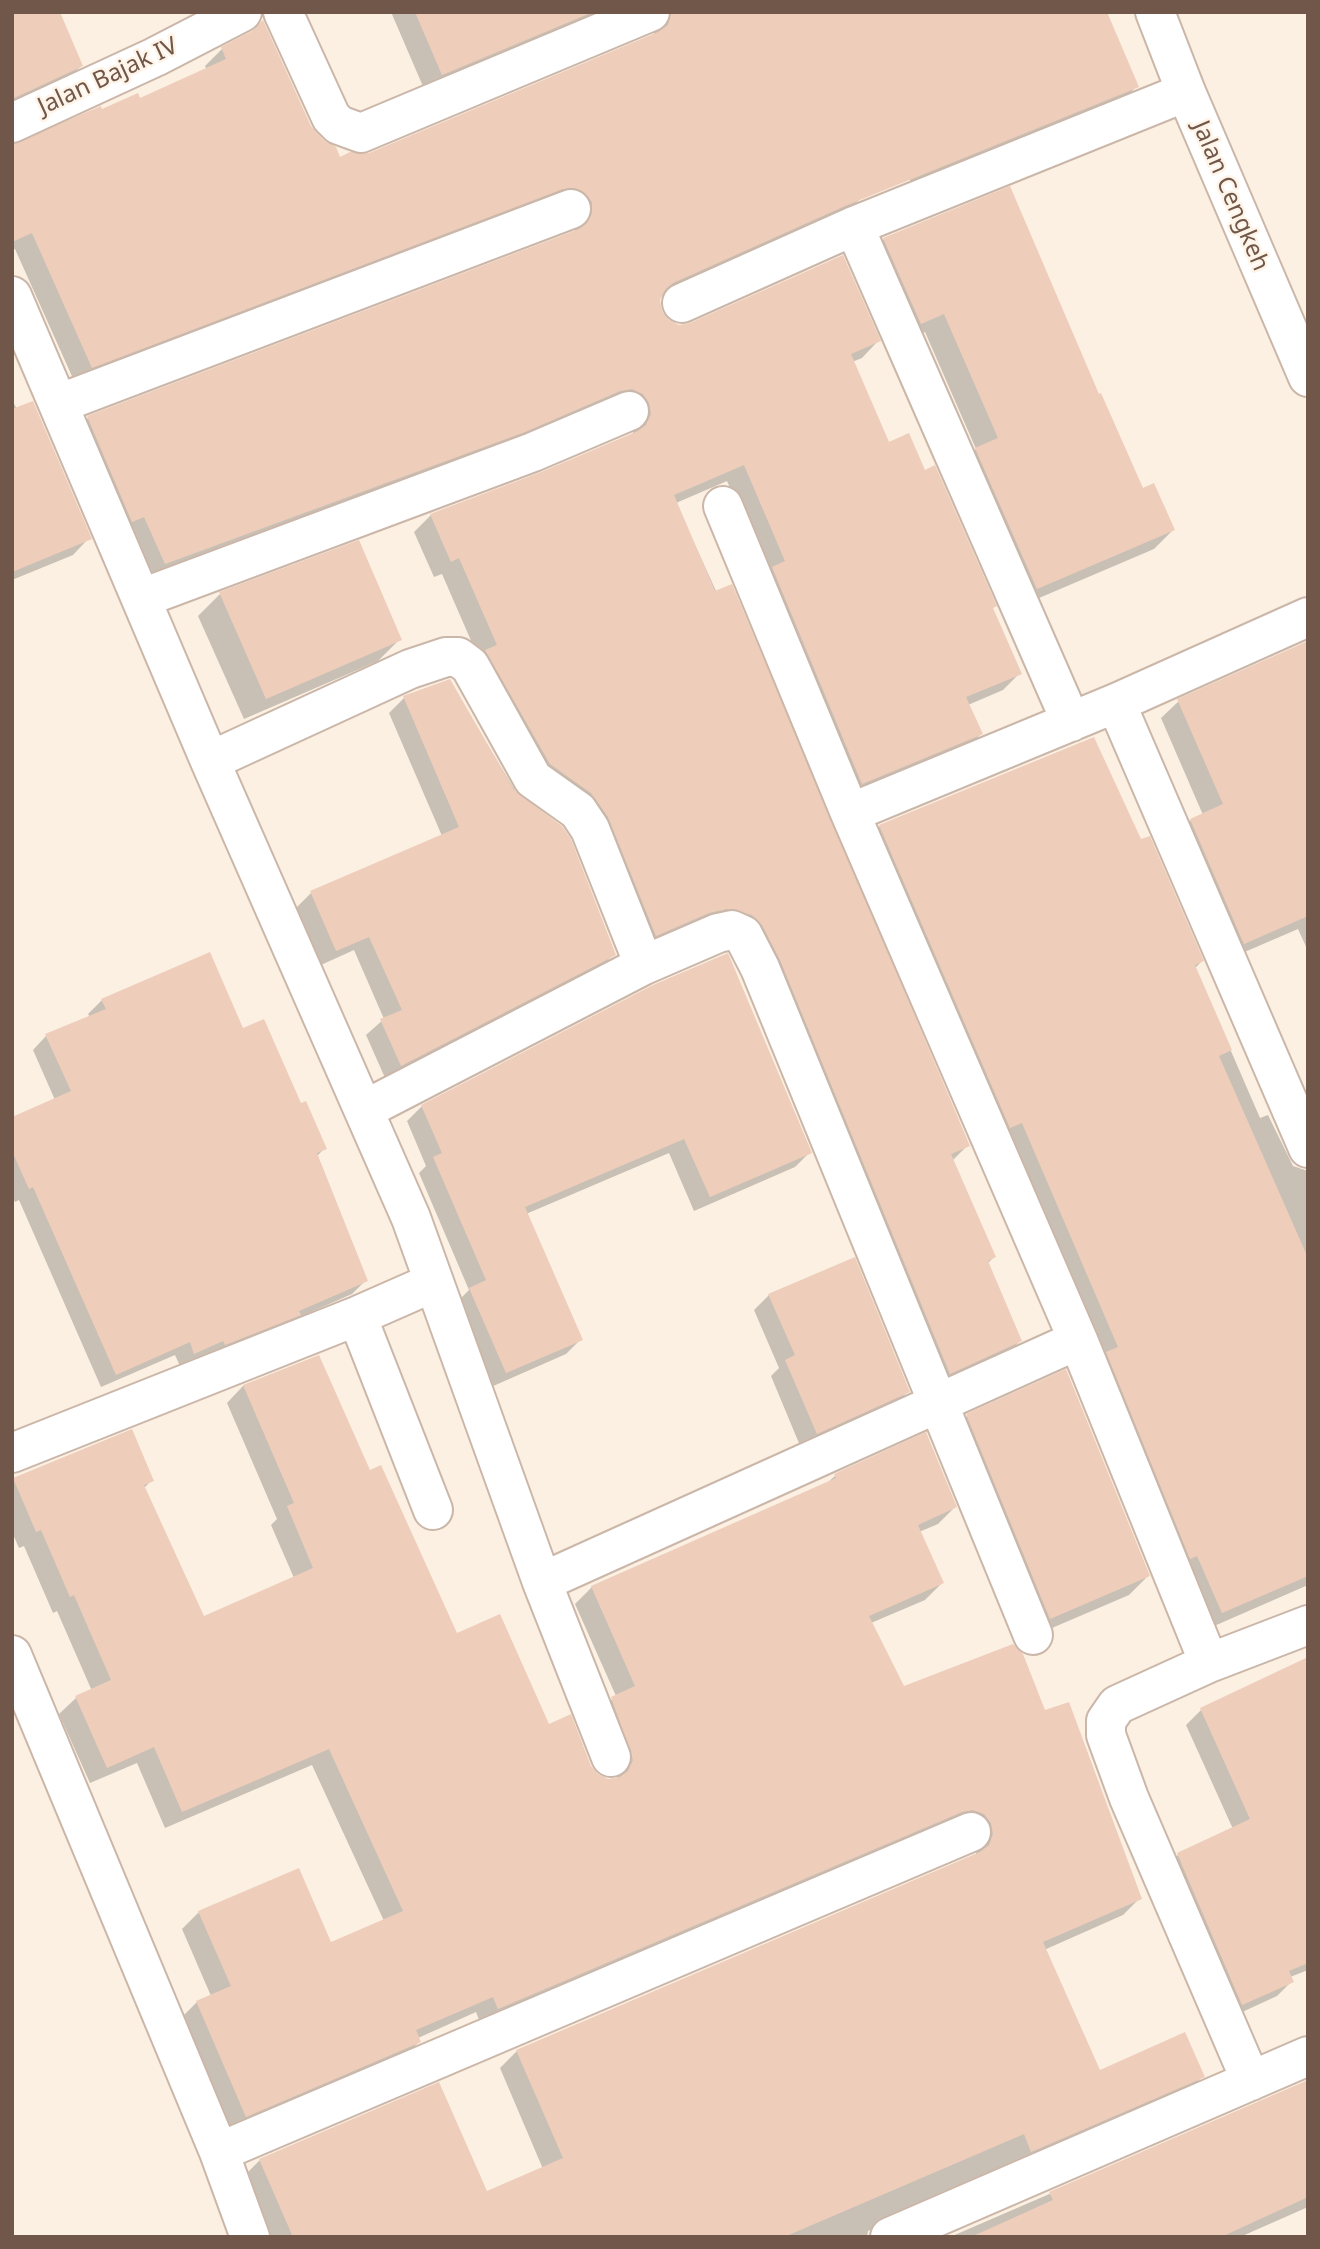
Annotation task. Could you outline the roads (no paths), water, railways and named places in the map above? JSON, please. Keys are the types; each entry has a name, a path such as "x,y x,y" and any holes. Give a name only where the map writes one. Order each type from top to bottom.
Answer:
{"street":[{"name":"Jalan Bajak IV","path":"12,122 155,57 242,12"},
{"path":"283,12 331,117 339,125 361,133 650,12"},
{"name":"Jalan Cengkeh","path":"1155,12 1186,92 1308,377"},
{"path":"681,303 853,226 1186,92"},
{"path":"58,404 571,209"},
{"path":"853,226 1071,722"},
{"path":"12,296 210,761 411,1218 432,1283 542,1582 611,1757"},
{"path":"142,598 533,452 629,411"},
{"path":"723,506 850,813 1079,1340 1209,1663"},
{"path":"850,813 1116,703 1308,617"},
{"path":"210,761 410,669 446,657 458,657 470,666 533,779 578,811 590,829 644,964"},
{"path":"1116,703 1308,1148"},
{"path":"364,1110 644,964 726,931 738,931 749,942 939,1401 1018,1606 1033,1635"},
{"path":"12,1453 357,1316 432,1283"},
{"path":"357,1316 433,1510"},
{"path":"542,1582 1079,1340"},
{"path":"1251,2081 1129,1798 1106,1735 1106,1721 1117,1705 1209,1663 1308,1625"},
{"path":"12,1655 219,2152 250,2237"},
{"path":"219,2152 971,1832"},
{"path":"890,2237 1308,2056"}]}
